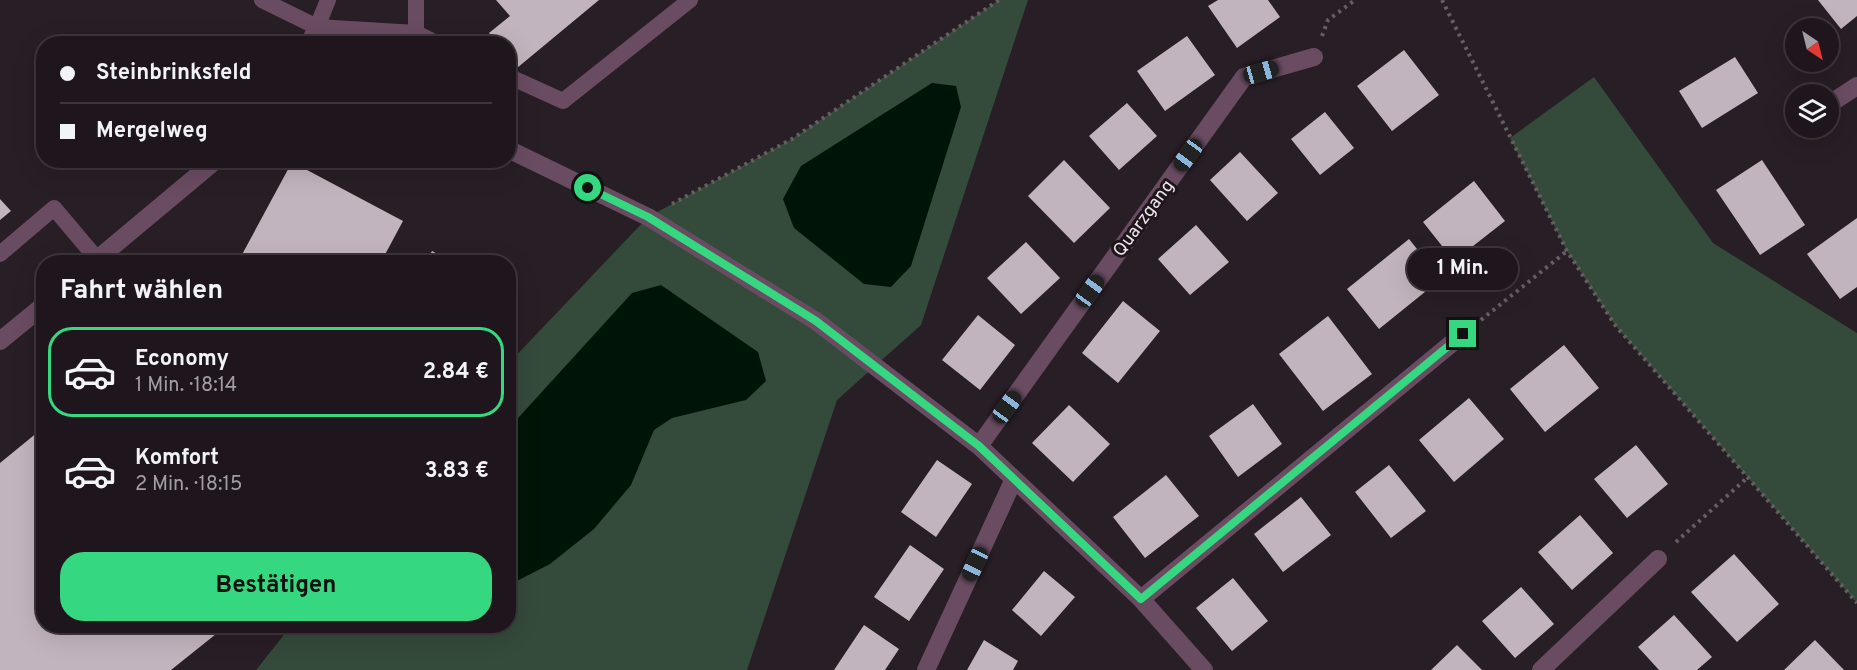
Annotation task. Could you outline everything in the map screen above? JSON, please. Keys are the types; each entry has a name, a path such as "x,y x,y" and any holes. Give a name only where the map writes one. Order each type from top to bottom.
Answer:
{"street":[{"path":"313,36 317,27 325,36"},
{"name":"Quarzgang","path":"979,446 1244,77 1314,57"},
{"path":"1839,98 1857,86"},
{"path":"516,153 648,217 816,321 979,446 1141,599 1204,670"},
{"path":"103,255 206,168"},
{"path":"0,341 36,312"},
{"path":"1141,599 1463,334"},
{"path":"926,670 1014,479"},
{"path":"1541,670 1658,559"}],"lane":[{"path":"261,0 317,27 416,33 422,36"},
{"path":"317,27 328,0"},
{"path":"416,0 416,33"},
{"path":"516,80 563,101 690,0"},
{"path":"0,254 54,208 91,255"}],"path":[{"path":"648,217 792,139 999,0"},
{"path":"1314,57 1328,20 1355,0"},
{"path":"1442,0 1567,251 1615,325 1857,603"},
{"path":"1463,334 1567,251"},
{"path":"1658,559 1747,478"}],"shaded area":[{"path":"999,0 1028,0 921,325 837,400 747,670 256,670 285,633 516,633 516,356 648,217 792,139"},
{"path":"1594,77 1713,243 1857,333 1857,603 1615,325 1567,251 1510,138"},
{"path":"932,83 956,86 961,107 911,266 891,287 864,284 794,228 783,199 801,166"},
{"path":"661,285 758,352 766,381 746,400 672,418 654,430 631,485 594,529 550,564 516,581 516,420 632,293"}],"building":[{"path":"496,0 599,0 517,68 516,36 491,36 489,33 510,16"},
{"path":"1218,0 1268,0 1280,17 1237,48 1208,6"},
{"path":"1818,0 1857,0 1857,16 1841,29 1839,18 1832,18"},
{"path":"1187,36 1215,75 1165,111 1137,71"},
{"path":"1404,50 1439,95 1392,131 1357,86"},
{"path":"1735,57 1758,93 1702,128 1679,91"},
{"path":"1127,103 1157,136 1119,170 1089,136"},
{"path":"1325,112 1354,148 1320,175 1291,139"},
{"path":"1240,152 1278,193 1247,221 1210,180"},
{"path":"1064,160 1110,208 1074,243 1028,196"},
{"path":"1762,160 1805,225 1760,255 1716,190"},
{"path":"289,168 303,168 403,221 385,255 242,255"},
{"path":"1474,181 1505,221 1454,261 1423,222"},
{"path":"0,199 11,211 0,220"},
{"path":"1857,218 1857,287 1840,299 1807,254"},
{"path":"1196,225 1229,262 1190,295 1158,259"},
{"path":"1409,239 1441,279 1379,329 1347,289"},
{"path":"1026,242 1060,278 1021,314 987,278"},
{"path":"1123,301 1160,331 1118,383 1082,353"},
{"path":"978,315 1015,345 980,390 942,360"},
{"path":"1328,316 1372,374 1323,411 1279,354"},
{"path":"1564,345 1599,388 1545,432 1510,389"},
{"path":"1469,398 1504,439 1454,482 1419,440"},
{"path":"1253,404 1282,444 1238,477 1209,436"},
{"path":"1069,405 1110,444 1073,482 1032,443"},
{"path":"36,434 36,633 217,633 171,670 0,670 0,463"},
{"path":"1636,445 1668,484 1627,518 1594,479"},
{"path":"937,460 972,484 936,537 901,512"},
{"path":"1389,465 1426,511 1391,538 1355,492"},
{"path":"1166,475 1199,516 1145,558 1113,517"},
{"path":"1301,497 1331,535 1283,572 1254,534"},
{"path":"1580,515 1613,553 1572,590 1538,552"},
{"path":"910,545 944,569 909,621 874,597"},
{"path":"1734,554 1779,604 1737,642 1691,592"},
{"path":"1044,571 1075,597 1041,636 1012,610"},
{"path":"1233,578 1268,621 1232,651 1196,608"},
{"path":"1521,587 1554,624 1515,658 1482,621"},
{"path":"1674,615 1712,657 1697,670 1659,670 1638,647"},
{"path":"864,625 899,649 885,670 834,670"},
{"path":"984,640 1018,661 1013,670 967,670"},
{"path":"1815,640 1844,670 1784,670"},
{"path":"1457,645 1482,670 1431,670"}],"route":[{"path":"588,188 648,217 816,321 979,446 1141,599 1463,334"}]}
